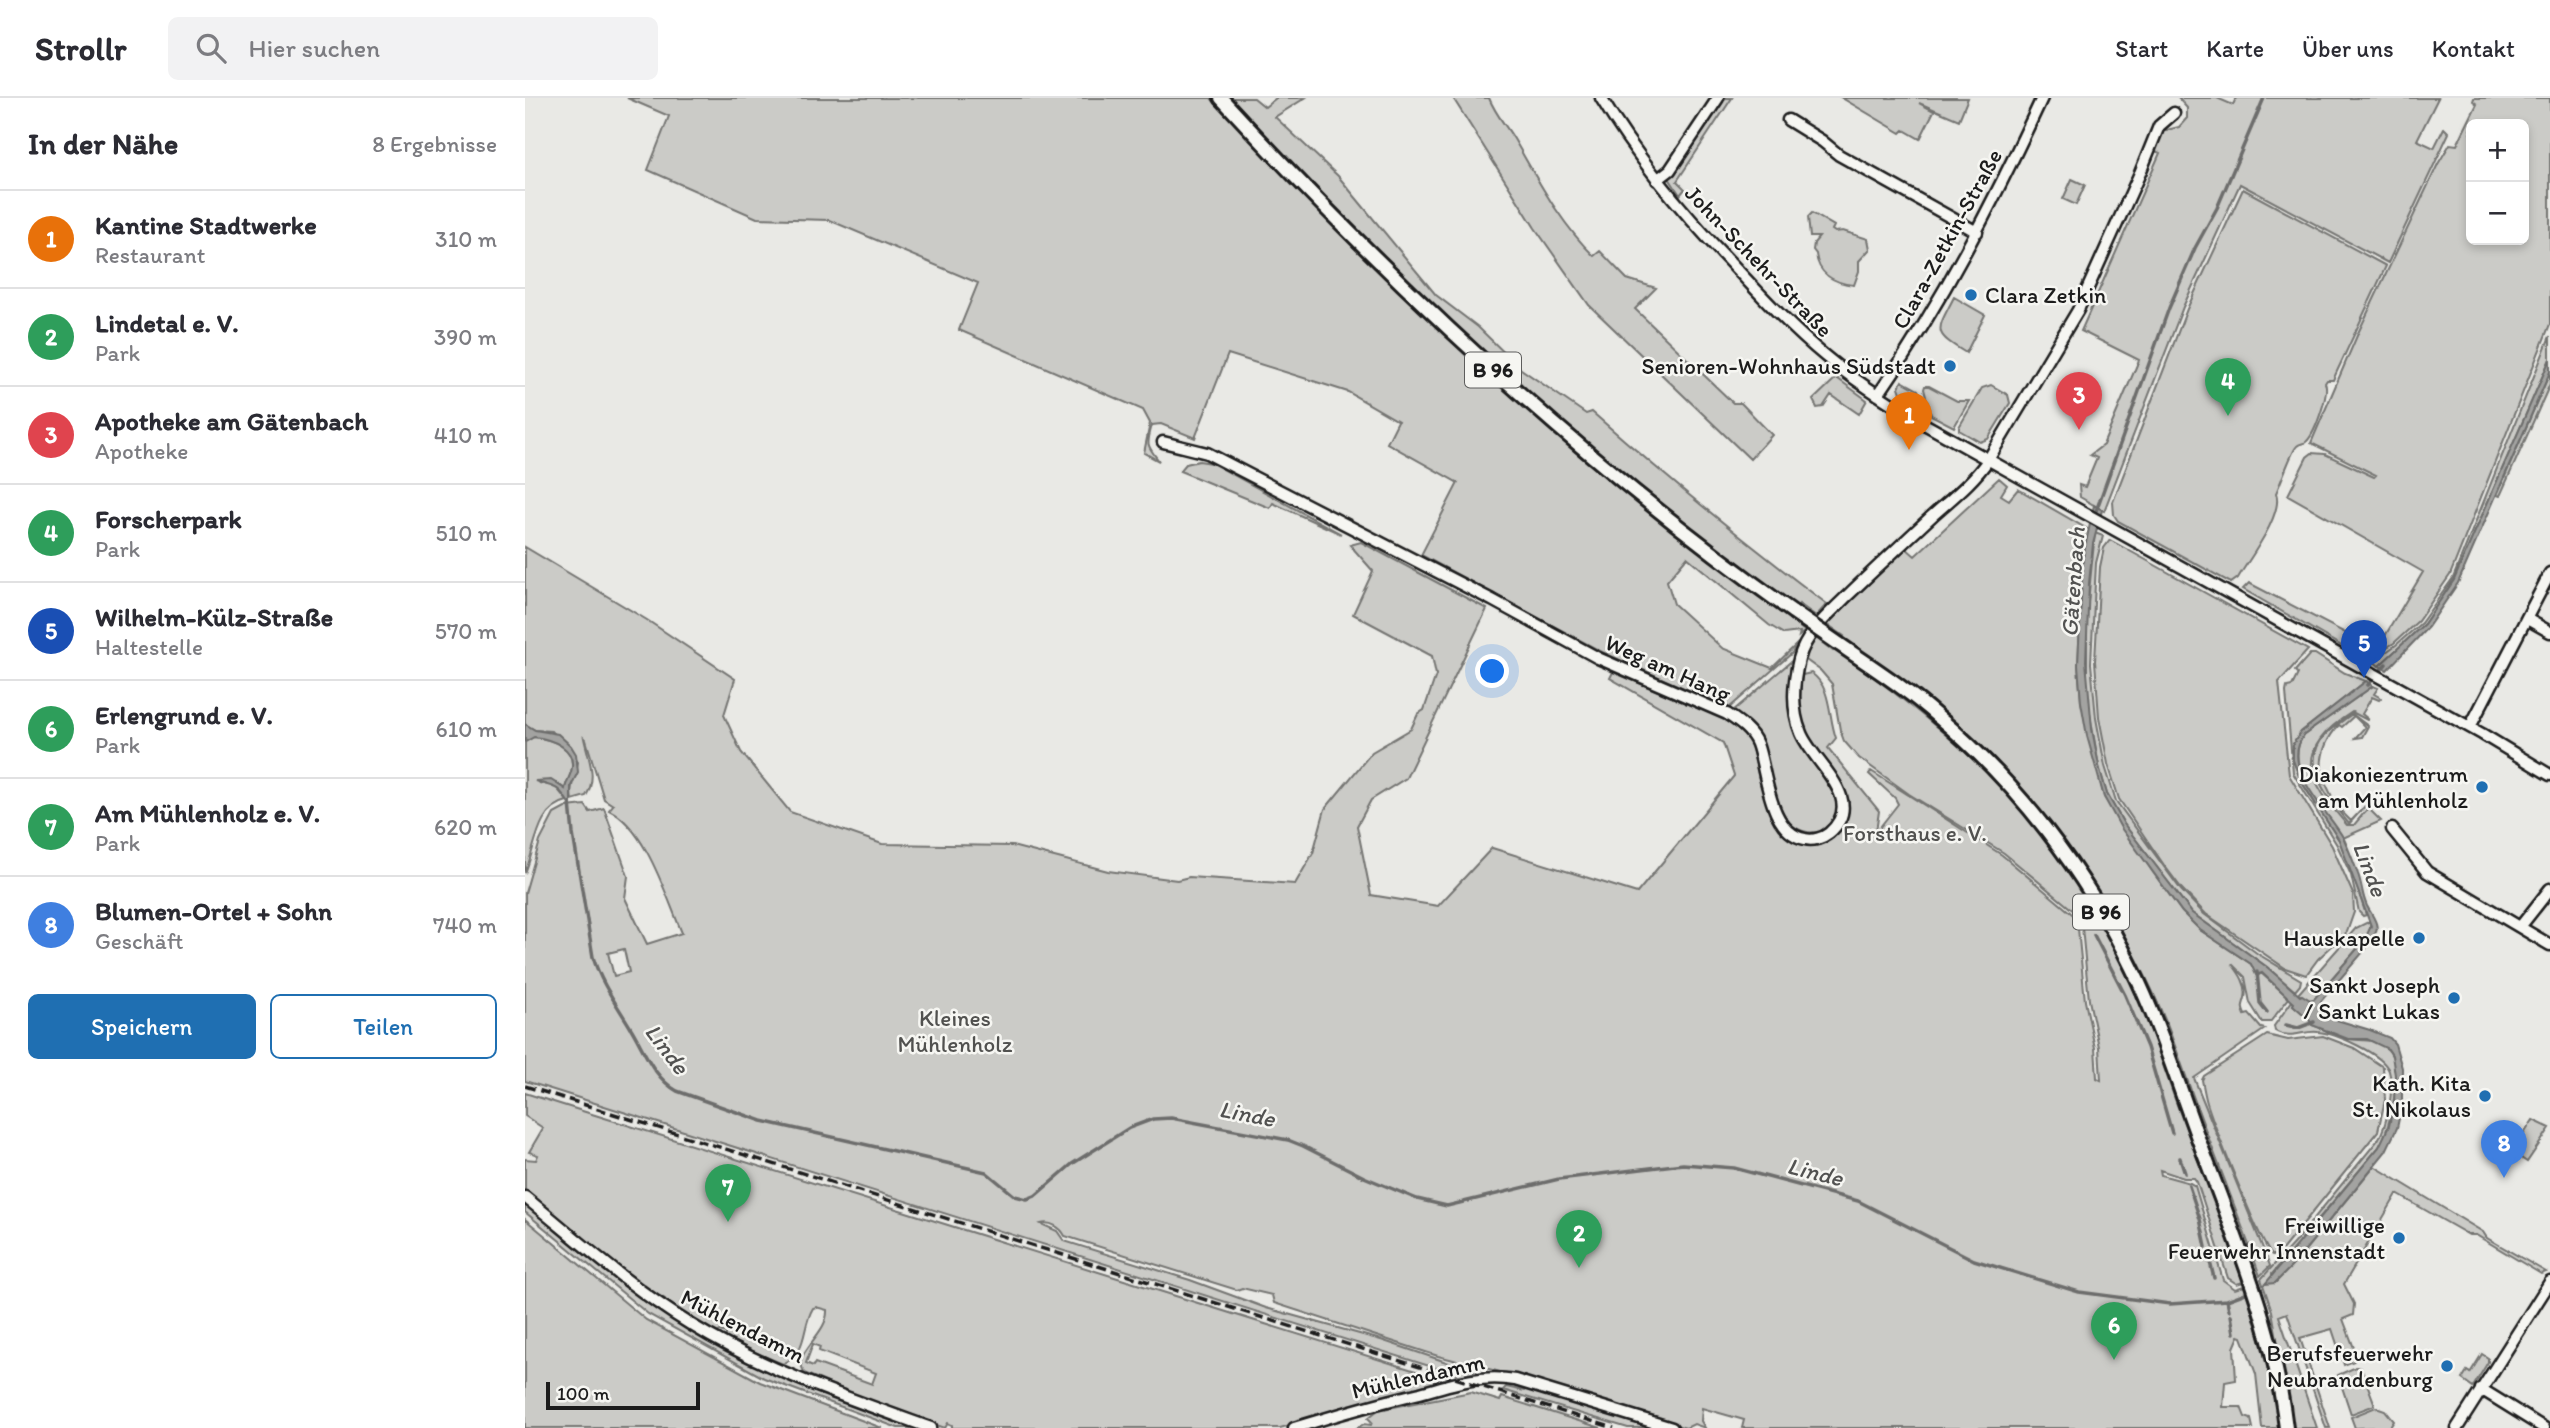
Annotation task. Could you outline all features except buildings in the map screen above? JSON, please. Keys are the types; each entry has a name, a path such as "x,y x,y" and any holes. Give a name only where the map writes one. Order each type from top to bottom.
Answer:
{"main road":[{"name":"B 96","path":"1221,98 1307,191 1486,363 1697,541 1906,691 1976,752 2024,802 2064,854 2099,908 2131,966 2160,1034 2262,1314 2275,1364 2285,1428"}],"street":[{"name":"John-Schehr-Straße","path":"1601,98 1657,180 1719,251 1772,307 1823,355 1878,395 1988,460 2470,727 2550,775"},
{"path":"1657,180 1670,170 1718,98"},
{"name":"Clara-Zetkin-Straße","path":"1878,395 1944,293 2042,98"},
{"path":"1988,460 2078,310 2140,173 2153,137 2159,126 2174,113"},
{"path":"1788,120 1839,155 1977,232"},
{"name":"Weg am Hang","path":"1163,442 1207,453 1492,600 1598,659 1727,714 1739,722 1756,744 1769,793 1782,823 1795,836 1809,840 1832,831 1842,814 1843,802 1839,788 1801,735 1795,716 1795,686 1803,649 1810,636 1830,613 1973,480 1988,460"},
{"path":"2470,727 2550,573"},
{"path":"2527,619 2550,632"},
{"path":"2392,829 2427,872 2550,945"},
{"path":"2520,927 2550,889"},
{"name":"Mühlendamm","path":"525,1197 628,1281 700,1330 790,1374 931,1428"},
{"path":"2457,1428 2550,1282"},
{"name":"Mühlendamm","path":"1294,1428 1379,1403 1493,1377 1515,1380 1672,1428"},
{"path":"2481,1389 2544,1428"}],"green space":[{"path":"627,98 1211,98 1336,228 1467,353 1602,471 1805,631 1799,636 1800,632 1784,634 1769,625 1687,557 1667,581 1674,604 1722,648 1772,668 1798,643 1792,653 1729,708 1602,652 1421,555 1458,483 1387,443 1398,421 1348,392 1228,354 1195,438 1161,424 1152,425 1149,445 1159,461 1144,453 1150,423 1143,410 959,330 978,283 829,220 757,218 648,170 669,116"},
{"path":"1229,98 1254,98 1265,107 1276,98 1305,98 1275,117 1338,176 1436,295 1478,327 1521,369 1586,414 1592,412 1649,462 1827,604 1816,616 1799,604 1797,607 1602,457 1456,330 1324,199"},
{"path":"1453,98 1489,98 1550,200 1582,243 1594,256 1600,251 1627,279 1656,288 1635,309 1733,403 1741,403 1772,435 1750,459 1589,305 1535,228"},
{"path":"1721,98 1732,98 1677,181 1685,189 1680,195 1669,178"},
{"path":"1842,98 1968,98 1959,120 1919,103 1934,111 1920,139 1904,130 1901,133"},
{"path":"2178,98 2217,98 2233,105 2236,98 2438,98 2417,140 2434,148 2444,128 2449,133 2388,263 2240,184 2183,307 2104,511 2080,497 2079,485 2085,487 2097,458 2090,455 2103,445 2139,360 2081,331 2160,153 2153,150 2162,131 2179,127 2187,118 2187,108"},
{"path":"2474,98 2550,98 2550,324 2450,575 2418,621 2394,643 2366,660 2243,589 2249,583 2374,648 2379,646 2423,572 2288,495 2307,457 2312,453 2325,454 2374,477 2376,475 2311,443 2359,331 2438,164 2450,144 2457,145 2466,127 2466,245 2529,245 2529,119 2470,119 2477,104 2473,101"},
{"path":"2072,179 2085,185 2076,205 2063,199"},
{"path":"2243,189 2386,266 2333,380 2327,380 2325,383 2324,403 2314,430 2307,441 2297,446 2292,454 2276,493 2277,502 2270,524 2238,578 2231,583 2118,521 2114,515 2113,502 2187,309"},
{"path":"1812,213 1834,226 1832,230 1835,232 1843,231 1868,239 1870,249 1859,261 1854,285 1834,280 1820,267 1813,250 1819,237 1810,237 1808,217"},
{"path":"1954,297 1985,315 1966,353 1947,340 1940,330"},
{"path":"2550,336 2550,359 2454,580 2424,624 2379,666 2373,661 2421,623 2453,578"},
{"path":"2550,372 2550,384 2500,496 2497,495"},
{"path":"1835,379 1867,400 1859,414 1831,395 1823,407 1817,408 1813,400"},
{"path":"1902,381 1918,390 1925,411 1903,398 1899,387"},
{"path":"1991,385 2008,395 2010,403 1988,439 1980,442 1959,430 1959,427 1982,388"},
{"path":"1925,386 1957,401 1969,401 1954,427 1931,415"},
{"path":"1199,461 1212,463 1341,534 1273,503 1270,508 1180,471 1186,464"},
{"path":"1999,478 2007,485 2001,495 2009,500 2018,489 2089,530 2083,557 2078,665 2081,702 2104,797 2182,912 2200,930 2251,964 2258,976 2261,973 2289,998 2270,1022 2262,1022 2250,1003 2245,977 2232,964 2244,984 2245,1015 2249,1014 2265,1029 2194,1078 2270,1266 2260,1276 2168,1027 2132,950 2088,877 2037,809 1980,746 1931,703 1827,624 1906,548 1915,556"},
{"path":"2095,533 2103,536 2096,563 2091,663 2096,718 2105,766 2116,801 2181,890 2204,914 2258,954 2301,980 2295,991 2267,967 2192,913 2124,824 2107,794 2099,767 2087,697 2087,612"},
{"path":"2110,540 2308,650 2279,682 2289,775 2332,846 2353,894 2354,912 2347,932 2318,959 2306,975 2285,968 2206,914 2182,889 2119,799 2108,764 2099,717 2095,661 2100,567 2104,548"},
{"path":"1361,542 1487,609 1406,778 1371,800 1357,826 1371,895 1438,906 1492,848 1637,893 1734,776 1723,743 1610,678 1613,672 1734,725 1750,742 1765,797 1780,827 1794,841 1806,846 1826,841 1841,825 1846,803 1841,784 1818,753 1803,722 1800,701 1802,675 1811,673 1823,686 1828,702 1836,738 1828,748 1879,811 1876,832 1898,804 1869,774 1871,771 2002,855 2077,918 2085,1001 2095,1048 2097,1078 2101,1080 2099,1047 2089,1000 2081,917 2004,853 1909,794 1859,758 1844,741 1832,684 1806,660 1816,638 1833,651 1836,649 1884,685 1975,761 2033,822 2062,862 2102,925 2133,984 2243,1282 2237,1284 2228,1278 2194,1178 2184,1178 2160,1170 2161,1175 2195,1186 2223,1280 2235,1289 2244,1286 2265,1356 2279,1428 2262,1428 2256,1374 2242,1337 2239,1336 2234,1348 2236,1380 2225,1382 2223,1407 2241,1407 2245,1417 2251,1419 2253,1428 1742,1428 1744,1420 1702,1408 1701,1421 1705,1428 1694,1424 1686,1428 1516,1376 1438,1356 1274,1303 1272,1295 1242,1288 1237,1290 1065,1236 1055,1226 1041,1224 1057,1231 1064,1241 1190,1280 1266,1308 1381,1340 1479,1373 1464,1377 525,1081 525,893 540,841 554,814 567,807 585,805 590,812 604,808 628,876 625,898 647,944 682,933 644,847 622,819 609,810 613,805 604,799 586,740 584,738 592,775 590,789 586,796 572,800 572,786 578,762 551,731 535,730 525,724 525,547 647,620 735,679 724,715 741,752 790,812 882,844 1012,846 1108,871 1177,880 1189,877 1295,884 1313,853 1325,809 1372,752 1411,729 1418,714 1424,710 1436,675 1432,656 1353,614 1373,571 1350,545","holes":["624,949 629,972 614,976 608,953"]},
{"path":"2310,654 2315,654 2345,673 2366,681 2301,732 2293,744 2293,760 2301,781 2339,840 2366,915 2363,916 2359,912 2351,875 2337,845 2293,773 2286,692 2298,674 2295,671"},
{"path":"1795,658 1791,702 1795,727 1807,752 1833,788 1838,803 1838,814 1834,823 1821,832 1803,831 1786,820 1743,720 1733,711"},
{"path":"2373,686 2378,688 2374,694 2381,698 2379,700 2372,697 2362,714 2368,719 2352,712 2320,739 2314,752 2312,766 2315,779 2322,793 2347,825 2354,825 2368,808 2381,821 2343,838 2301,774 2298,747 2304,735"},
{"path":"2352,714 2368,726 2362,737 2355,738 2365,727 2354,716 2342,727 2339,725 2326,745 2322,768 2324,784 2337,807 2351,821 2366,805 2349,824 2333,804 2320,782 2315,758 2325,735"},
{"path":"534,737 560,745 569,754 572,767 565,789 557,783 539,783 555,786 567,801 557,805 543,820 525,873 525,742"},
{"path":"2370,921 2370,933 2314,999 2310,1000 2298,994 2356,928"},
{"path":"2292,1001 2312,1025 2343,1038 2372,1041 2385,1047 2395,1067 2395,1081 2392,1111 2379,1147 2272,1274 2275,1283 2374,1166 2546,1272 2541,1274 2476,1235 2469,1235 2397,1194 2344,1284 2354,1304 2353,1315 2343,1319 2357,1356 2354,1361 2344,1365 2332,1329 2300,1338 2330,1428 2326,1428 2287,1313 2279,1316 2317,1428 2293,1428 2272,1311 2261,1279 2378,1140 2389,1107 2391,1079 2385,1064 2368,1051 2346,1040 2326,1033 2286,1035 2275,1031 2274,1026"},
{"path":"2267,1035 2288,1040 2323,1036 2354,1048 2383,1067 2385,1100 2378,1131 2277,1255 2272,1255 2267,1247 2249,1210 2212,1118 2202,1080 2204,1076"},
{"path":"525,1093 1448,1381 1280,1428 952,1428 948,1423 945,1428 804,1373 800,1361 821,1330 827,1310 813,1308 801,1346 791,1359 783,1364 726,1340 726,1333 720,1331 716,1334 665,1302 665,1299 660,1296 658,1298 525,1191 525,1159 536,1160 538,1155 529,1152 543,1128 525,1116","holes":["813,1344 820,1347 819,1351 876,1373 872,1384 815,1363 813,1366 806,1363"]},
{"path":"2533,1120 2550,1128 2527,1162 2512,1152"},
{"path":"525,1202 642,1296 717,1345 918,1428 898,1428 764,1378 648,1314 525,1212"},
{"path":"525,1219 646,1320 760,1382 882,1428 525,1428"},
{"path":"2482,1354 2488,1358 2488,1362 2473,1387 2462,1379 2467,1371 2470,1373"},
{"path":"2356,1367 2361,1368 2375,1405 2351,1414 2338,1375"},
{"path":"1506,1387 1524,1391 1526,1388 1657,1428 1628,1428 1503,1390"},
{"path":"1471,1392 1500,1401 1502,1397 1601,1428 1357,1428 1364,1424 1371,1425 1372,1422 1368,1418 1378,1410"},
{"path":"2376,1407 2385,1410 2394,1421 2390,1427 2355,1428 2351,1417"}],"shaded area":[{"path":"2550,359 2550,372 2458,583 2428,627 2387,670 2379,666 2424,624 2454,580"},
{"path":"2094,505 2102,510 2093,544 2086,661 2092,729 2107,794 2124,824 2192,913 2267,967 2300,996 2310,1000 2314,999 2364,941 2371,926 2339,840 2301,781 2293,760 2293,744 2301,732 2366,681 2373,686 2304,735 2298,748 2298,761 2309,789 2344,839 2365,902 2377,928 2370,944 2321,1001 2321,1007 2337,1020 2390,1038 2395,1044 2402,1068 2402,1105 2397,1128 2386,1151 2275,1283 2265,1284 2379,1147 2389,1126 2394,1104 2395,1075 2392,1055 2388,1049 2367,1039 2348,1039 2312,1025 2294,1003 2262,973 2256,975 2251,964 2200,930 2182,912 2121,828 2104,797 2087,736 2078,665 2083,557"},
{"path":"525,724 535,730 558,734 576,754 578,772 571,786 571,807 556,788 535,781 551,780 565,789 571,772 571,757 562,746 548,740 534,737 525,742"}],"waterway":[{"name":"Gätenbach","path":"2096,511 2169,308 2195,248 2217,208 2264,98"},
{"name":"Linde","path":"2368,685 2386,664"},
{"name":"Linde","path":"570,803 596,967 651,1064 669,1086 762,1121 986,1172 1015,1196 1027,1199 1035,1196 1072,1164 1129,1128 1153,1119 1171,1118 1288,1140 1364,1177 1417,1199 1447,1206 1559,1179 1683,1164 1734,1168 1858,1201 1974,1260 2079,1292 2170,1304 2227,1300 2251,1291"},
{"path":"2094,935 2125,995 2147,1047 2172,1133"},
{"path":"2257,972 2260,1003 2267,1012"},
{"path":"2286,1025 2298,1028 2314,1022"},
{"path":"2180,1158 2185,1173"},
{"path":"2189,1186 2206,1247"},
{"path":"2208,1254 2214,1278"},
{"path":"2227,1300 2229,1310"},
{"path":"2231,1315 2234,1333"}],"railway":[{"path":"525,1086 1614,1428"}],"place":[{"name":"Clara Zetkin","path":"1971,295"},
{"name":"Senioren-Wohnhaus Südstadt","path":"1950,366"},
{"name":"Forscherpark","path":"2228,416"},
{"name":"Apotheke am Gätenbach","path":"2079,430"},
{"name":"Kantine Stadtwerke","path":"1909,450"},
{"name":"Wilhelm-Külz-Straße","path":"2364,678"},
{"name":"Diakoniezentrum am Mühlenholz","path":"2482,787"},
{"name":"Hauskapelle","path":"2419,938"},
{"name":"Sankt Joseph / Sankt Lukas","path":"2454,998"},
{"name":"Kath. Kita St. Nikolaus","path":"2485,1096"},
{"name":"Blumen-Ortel + Sohn","path":"2504,1178"},
{"name":"Am Mühlenholz e. V.","path":"728,1222"},
{"name":"Freiwillige Feuerwehr Innenstadt","path":"2399,1238"},
{"name":"Lindetal e. V.","path":"1579,1268"},
{"name":"Erlengrund e. V.","path":"2114,1360"},
{"name":"Berufsfeuerwehr Neubrandenburg","path":"2447,1366"}],"park label":[{"name":"Forsthaus e. V.","path":"1915,833"},
{"name":"Kleines Mühlenholz","path":"955,1031"}]}
